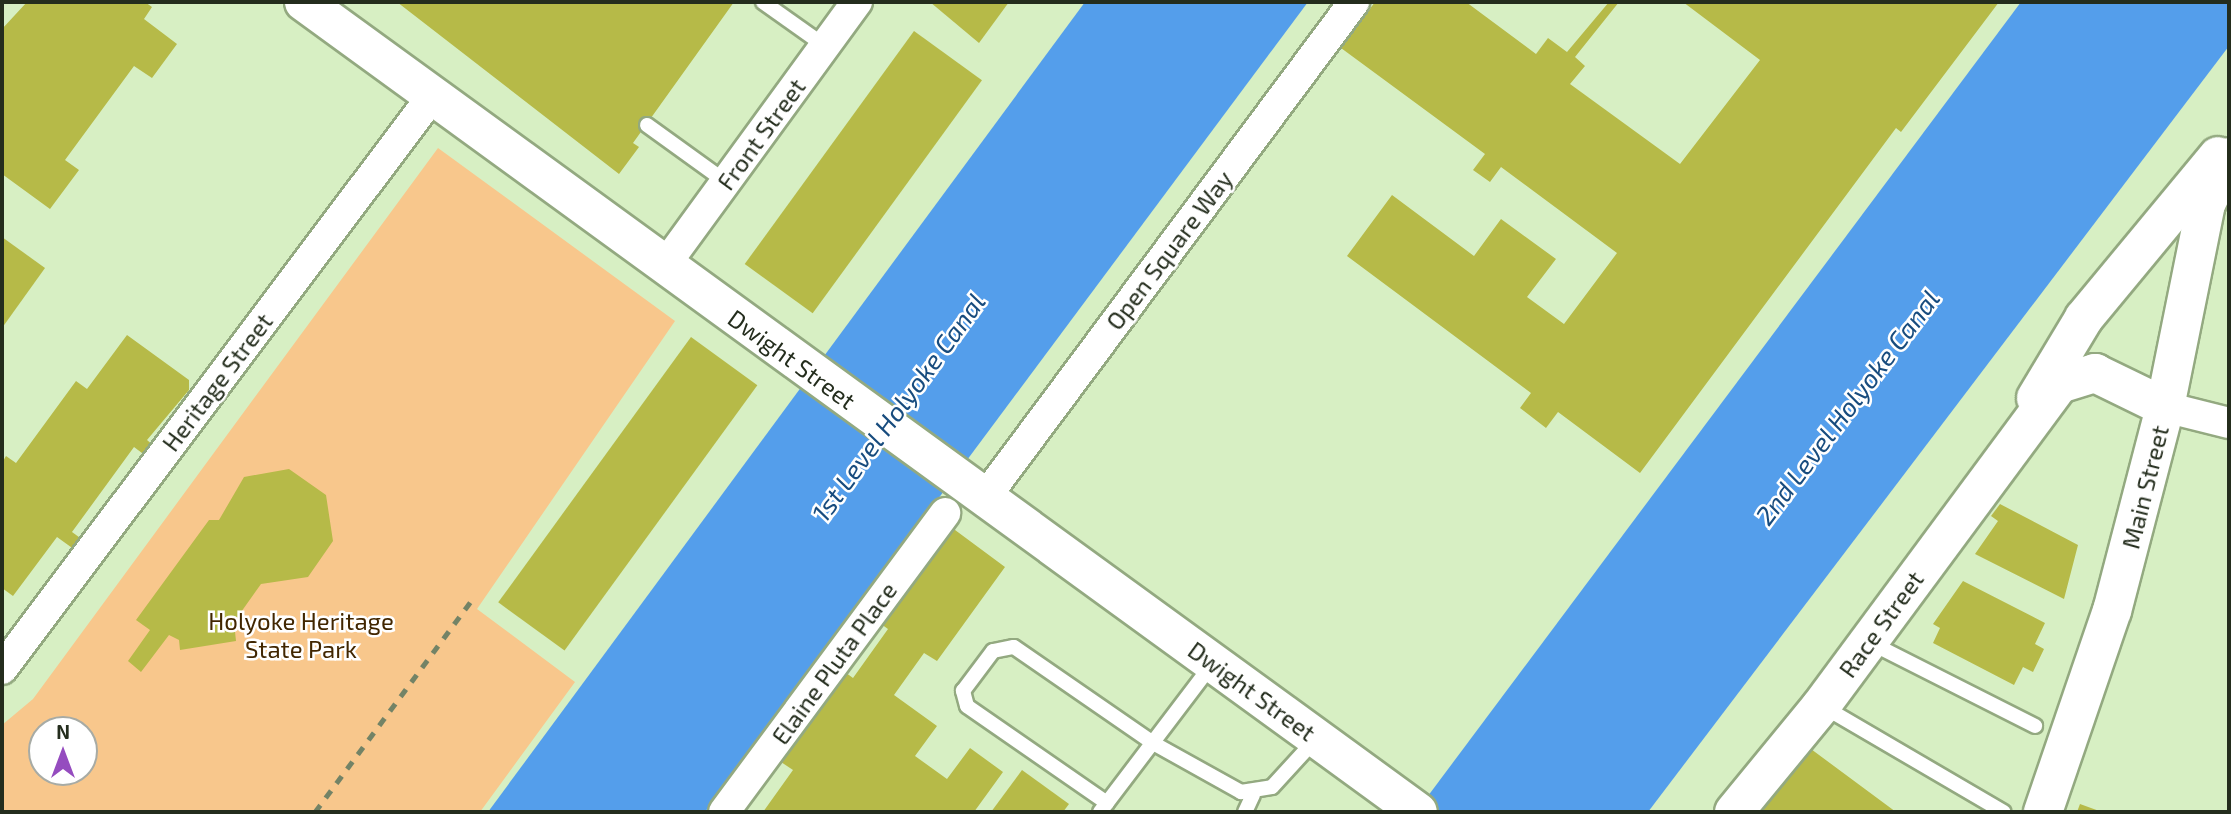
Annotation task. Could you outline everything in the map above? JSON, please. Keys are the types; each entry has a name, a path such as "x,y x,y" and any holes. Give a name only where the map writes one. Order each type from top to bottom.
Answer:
{"street":[{"name":"Dwight Street","path":"304,2 803,367 966,500 1213,663 1409,806"},
{"name":"Front Street","path":"665,265 858,2"},
{"name":"Open Square Way","path":"966,500 1354,2"},
{"name":"Heritage Street","path":"4,661 433,95"},
{"name":"Race Street","path":"2020,429 2084,318 2229,145"},
{"name":"Main Street","path":"2043,812 2112,611 2165,407 2206,204 2229,157"},
{"name":"Race Street","path":"1734,812 1821,706 2020,429 2059,384 2077,374 2116,379 2165,407"},
{"path":"2165,407 2229,423"},
{"name":"Elaine Pluta Place","path":"723,812 966,500"}],"lane":[{"path":"763,2 825,46"},
{"path":"647,125 726,182"},
{"path":"1868,642 2035,726"},
{"path":"1213,663 1153,743 1103,807 968,706 962,691 993,651 1014,646 1153,743 1253,795"},
{"path":"1821,706 2004,812"},
{"path":"1245,812 1253,795 1272,787 1316,738"}],"green space":[{"name":"Holyoke Heritage State Park","path":"438,148 675,321 477,609 575,682 480,812 2,812 2,725 33,699"}],"water":[{"name":"1st Level Holyoke Canal","path":"1085,2 1308,2 705,812 488,812"},
{"name":"2nd Level Holyoke Canal","path":"2021,2 2229,2 2229,46 1648,812 1416,812"}],"building":[{"path":"27,2 145,2 152,7 144,19 177,44 152,78 134,66 65,160 79,170 50,209 2,174 2,29"},
{"path":"397,2 734,2 633,143 639,147 619,174"},
{"path":"930,2 1009,2 979,43"},
{"path":"1375,2 1466,2 1536,54 1548,38 1567,52 1609,2 1619,2 1575,57 1585,66 1570,84 1680,164 1760,60 1683,2 1999,2 1901,132 1896,128 1640,473 1558,412 1546,428 1520,408 1531,393 1347,256 1392,195 1474,256 1501,219 1556,259 1527,297 1564,324 1617,253 1501,167 1490,182 1473,170 1485,154 1341,48"},
{"path":"914,31 982,80 813,313 745,264"},
{"path":"2,237 45,268 2,328"},
{"path":"127,335 189,380 189,390 147,440 154,446 146,456 134,447 72,532 83,540 75,550 57,537 13,596 2,588 2,463 6,456 16,463 76,381 87,389"},
{"path":"691,337 757,385 565,651 498,602"},
{"path":"289,469 326,495 333,541 308,577 261,584 234,622 236,641 180,650 179,640 169,635 141,672 128,661 150,630 136,620 209,520 219,520 244,477"},
{"path":"2000,504 2078,545 2064,599 1975,554 1998,521 1991,516"},
{"path":"951,527 1005,567 937,661 924,653 894,695 937,726 915,756 947,779 970,748 1003,772 974,812 763,812 793,770 769,754 834,664 853,678 888,629 881,624"},
{"path":"1963,581 2045,623 2035,644 2044,649 2033,672 2023,667 2014,685 1933,643 1940,628 1933,624"},
{"path":"1807,746 1815,752 1896,812 1757,812"},
{"path":"1022,770 1069,804 1063,812 991,812"},
{"path":"2080,804 2102,812 2077,812"}],"railway":[{"path":"315,812 475,596"}]}
